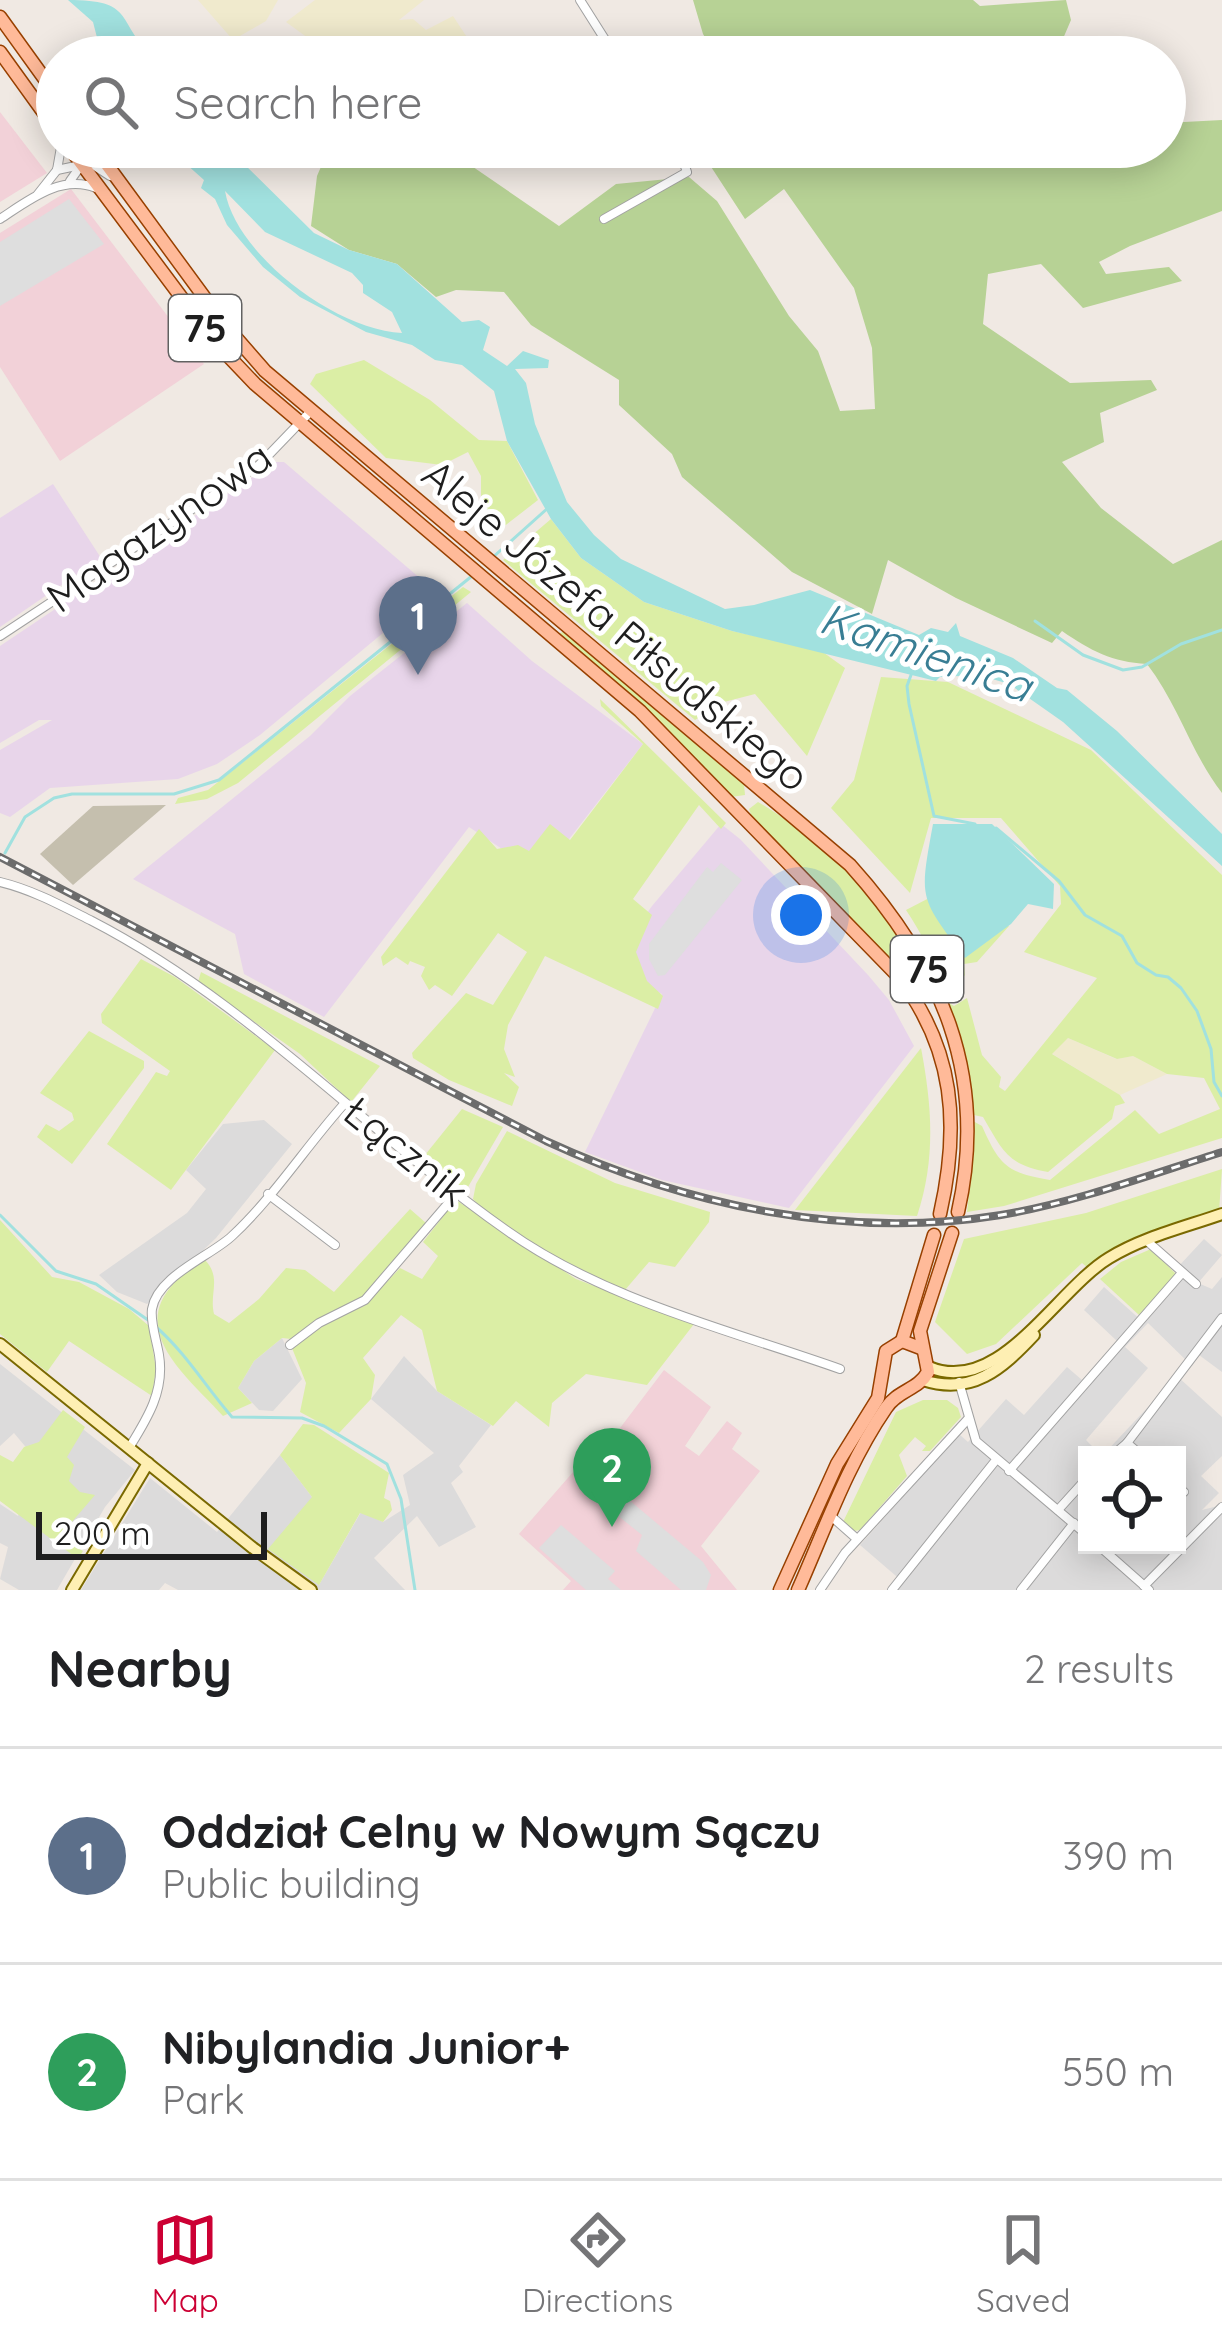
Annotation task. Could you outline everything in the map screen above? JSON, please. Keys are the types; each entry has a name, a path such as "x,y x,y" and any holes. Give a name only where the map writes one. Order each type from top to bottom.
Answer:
{"main road":[{"path":"0,17 36,67"},
{"path":"0,52 36,102"},
{"name":"Aleje Józefa Piłsudskiego","path":"85,168 214,341 255,384 640,711 898,976 927,1018 944,1064 952,1129 940,1214"},
{"name":"Aleje Józefa Piłsudskiego","path":"107,168 251,356 850,866 881,900 934,982 960,1058 968,1118 967,1164 958,1212"},
{"path":"161,270 177,260"},
{"path":"335,453 346,440"},
{"path":"738,811 758,788"},
{"path":"798,1590 865,1441 887,1405 926,1374 922,1322 952,1233"},
{"path":"780,1590 837,1464 878,1398 886,1351 902,1342 934,1235"},
{"path":"902,1342 923,1350"},
{"path":"884,1374 893,1385 904,1388"}],"street":[{"path":"580,0 603,36"},
{"path":"38,195 57,170 65,168"},
{"name":"Aleje Józefa Piłsudskiego","path":"79,168 69,182 94,186 108,199"},
{"path":"101,168 124,188"},
{"path":"604,219 687,172 686,168"},
{"path":"0,219 69,182"},
{"name":"Magazynowa","path":"0,636 259,465 311,411"},
{"name":"Łącznik","path":"0,882 22,887 135,944 312,1071 508,1232 578,1274 840,1369"},
{"path":"129,1448 154,1408 157,1394 161,1366 152,1309 160,1294 190,1263 230,1238 345,1102"},
{"path":"268,1193 335,1245"},
{"path":"290,1345 319,1323 365,1300 457,1193"},
{"path":"926,1374 958,1380 1006,1352 1104,1261 1222,1214"},
{"path":"1147,1240 1196,1284"},
{"path":"1009,1471 1181,1274"},
{"path":"1124,1446 1222,1318"},
{"path":"0,1343 311,1590"},
{"path":"958,1380 976,1441 1078,1527"},
{"path":"820,1590 857,1539 968,1419"},
{"path":"1127,1443 1130,1446"},
{"path":"892,1590 996,1460"},
{"path":"72,1590 148,1463"},
{"path":"1058,1510 1078,1488"},
{"path":"1108,1554 1147,1588 1222,1507"},
{"path":"831,1516 857,1539"},
{"path":"1021,1590 1074,1523"}],"shaded area":[{"path":"198,0 278,0 266,21 240,36 230,36"},
{"path":"315,0 424,0 399,20 413,19 426,30 453,16 466,36 305,36 286,22"},
{"path":"0,112 36,159 36,168 47,173 0,202"},
{"path":"71,189 204,364 60,461 0,367 0,233"},
{"path":"69,199 104,244 0,306 0,242"},
{"path":"275,462 284,462 421,579 430,594 260,735 217,764 178,779 50,788 10,817 0,813 0,750 52,720 39,720 0,743 0,646"},
{"path":"53,484 101,558 0,627 0,518"},
{"path":"467,603 532,661 643,744 541,875 469,827 324,1017 244,974 235,934 133,879"},
{"path":"166,805 73,885 40,854 93,806"},
{"path":"721,824 868,975 889,1000 914,1046 789,1208 662,1180 585,1152 662,994 609,967 652,906"},
{"path":"721,863 742,880 665,975 658,976 649,959 649,944 707,867 713,872"},
{"path":"1068,1038 1116,1059 1133,1056 1167,1074 1120,1095 1051,1053"},
{"path":"264,1120 292,1144 216,1238 147,1304 117,1292 99,1275 187,1213 206,1189 186,1170 223,1124"},
{"path":"1204,1239 1222,1255 1198,1283 1212,1289 1222,1277 1222,1372 1199,1355 1192,1366 1148,1323 1125,1347 1148,1368 1086,1440 1092,1446 1078,1446 1078,1554 1186,1554 1186,1446 1111,1446 1177,1376 1222,1417 1222,1456 1201,1476 1219,1493 1202,1510 1222,1505 1222,1590 898,1590 903,1582 860,1545 959,1434 968,1442 1006,1399 1024,1415 1067,1367 1082,1380 1117,1341 1084,1310 1104,1287 1143,1322 1186,1274 1177,1268"},
{"path":"282,1338 302,1379 273,1411 259,1410 238,1388 254,1361"},
{"path":"404,1356 437,1391 491,1425 459,1466 463,1472 451,1483 476,1527 439,1547 417,1516 374,1558 405,1590 178,1590 165,1583 159,1590 81,1590 150,1478 217,1532 280,1455 312,1497 319,1585 361,1512 383,1522 410,1505 403,1475 434,1453 371,1399"},
{"path":"0,1364 135,1470 105,1507 57,1590 19,1590 0,1579 8,1547 0,1543 0,1504 18,1516 40,1464 14,1433 0,1446"},
{"path":"664,1370 711,1407 685,1446 699,1456 727,1421 742,1433 732,1449 760,1471 701,1546 737,1590 563,1590 571,1581 519,1534 574,1471 598,1468 611,1440"},
{"path":"629,1500 703,1562 711,1575 706,1590 681,1590 636,1551 642,1535 617,1515"},
{"path":"561,1525 615,1571 608,1579 621,1590 586,1590 539,1548"}],"green space":[{"path":"693,0 973,0 980,6 1066,0 1071,20 1064,36 703,34"},
{"path":"1222,120 1222,211 1099,262 1106,274 1169,267 1182,281 1083,308 1041,264 988,274 983,324 1070,383 1151,380 1157,390 1100,413 1104,442 1062,462 1101,508 1173,564 1222,540 1222,793 1147,664 1102,654 1062,631 1052,643 888,560 872,614 792,572 682,477 672,454 619,405 619,380 531,325 504,292 456,290 436,297 397,264 349,250 311,226 320,168 475,168 559,226 616,184 689,177 717,201 789,316 818,351 840,411 875,409 872,348 854,288 784,189 745,219 712,168 1186,168 1186,122"},
{"path":"364,360 430,400 479,440 507,441 538,500 502,528 481,507 481,476 468,452 442,465 386,458 310,384 316,374"},
{"path":"551,519 581,558 644,602 732,631 820,650 845,668 807,756 755,694 724,702 695,720 503,560"},
{"path":"463,587 471,592 238,783 207,799 175,804 178,798 208,790"},
{"path":"563,632 744,784 745,795 731,797 557,634"},
{"path":"881,677 948,682 1091,750 1222,875 1222,1138 1004,1206 967,1212 973,1121 982,1126 1006,1165 1050,1180 1135,1110 1159,1134 1220,1109 1204,1078 1167,1074 1133,1056 1117,1059 1068,1038 1052,1054 1120,1095 1125,1103 1115,1106 1112,1119 1048,1172 1014,1160 983,1117 974,1115 949,1003 954,1006 967,998 982,1055 1001,1077 999,1087 1005,1091 1097,978 1024,952 1061,904 1060,886 1001,818 931,818 910,893 831,808 854,780"},
{"path":"600,699 726,823 721,829 699,805 633,899 652,915 636,952 647,981 663,996 658,1009 545,956 508,1025 504,1049 515,1077 504,1073 519,1087 512,1106 449,1080 412,1053 466,993 493,1005 527,952 498,933 452,996 435,985 429,990 421,976 425,967 410,961 408,965 396,957 383,966 381,957 479,829 497,849 518,845 529,851 550,824 570,840 643,744 601,706"},
{"path":"758,802 809,837 859,882 891,920 930,984 917,993 753,820 749,809"},
{"path":"933,896 966,915 1009,926 977,962 964,964 965,975 958,985 950,984 906,910"},
{"path":"141,959 175,977 275,1050 171,1190 107,1144 156,1072 167,1076 170,1071 102,1023 101,1014"},
{"path":"201,972 380,1066 351,1102 300,1054 198,982"},
{"path":"89,1031 144,1061 144,1068 72,1164 37,1137 46,1124 59,1131 74,1120 72,1113 40,1093"},
{"path":"921,1048 930,1132 917,1216 795,1210"},
{"path":"462,1109 503,1127 468,1187 459,1191 421,1160"},
{"path":"507,1131 615,1183 710,1212 709,1222 675,1267 649,1262 625,1290 608,1283 523,1238 473,1199 476,1184"},
{"path":"1222,1169 1219,1212 1124,1244 1088,1268 1082,1263 996,1344 967,1354 935,1322 964,1239 1086,1213"},
{"path":"456,1200 576,1279 694,1324 647,1385 586,1374 552,1403 549,1427 516,1401 493,1426 437,1391 422,1330 401,1315 363,1358 375,1375 371,1399 339,1433 300,1412 306,1383 292,1348 331,1320 364,1306 400,1268 422,1279 438,1256 423,1242"},
{"path":"410,1209 426,1223 361,1300 291,1339 282,1338 254,1361 238,1388 252,1403 223,1416 168,1354 157,1319 162,1301 178,1278 196,1264 205,1260 210,1267 214,1314 229,1323 286,1268 305,1270 334,1292"},
{"path":"0,1220 52,1277 79,1282 129,1309 149,1326 156,1369 152,1396 69,1341 47,1372 0,1334"},
{"path":"1151,1249 1177,1275 1139,1315 1100,1279 1121,1262"},
{"path":"923,1400 947,1400 961,1417 930,1451 922,1451 926,1446 915,1437 899,1455 907,1476 860,1530 854,1531 843,1522 896,1412"},
{"path":"63,1410 85,1427 67,1457 74,1465 69,1481 80,1492 95,1495 59,1537 83,1551 78,1559 0,1501 0,1455 13,1462 24,1447 39,1442"},
{"path":"303,1424 314,1425 389,1473 384,1498 392,1510 383,1522 360,1513 319,1585 268,1549 312,1497 280,1455"}],"water":[{"path":"68,0 114,8 136,36 97,36 93,22"},
{"name":"Kamienica","path":"191,168 248,168 314,233 349,250 397,264 462,322 479,320 490,327 483,350 507,366 523,351 549,360 548,368 515,369 526,383 535,424 567,502 621,559 725,609 810,590 919,635 931,628 948,632 956,623 960,636 1013,658 1067,690 1117,731 1222,834 1222,866 1063,722 1009,684 979,675 936,681 732,631 644,602 581,558 551,519 507,441 494,391 462,365 435,360 412,345 366,332 300,297 263,267 227,225 215,199 201,188 204,180","holes":["225,191 265,232 352,273 363,285 363,293 392,312 402,333 348,319 293,285 248,240"]},
{"path":"933,824 992,824 1054,884 1053,909 1028,904 1011,924 965,958 927,897"}],"waterway":[{"name":"Łącznik","path":"492,558 548,508"},
{"name":"Łącznik","path":"5,853 25,817 54,798 174,794 219,780 472,576"},
{"path":"1035,621 1083,655 1123,670 1142,667 1181,644 1222,630"},
{"name":"Kamienica","path":"911,675 909,704 934,816 975,824"},
{"path":"996,828 1059,881 1085,915 1122,936 1137,963 1181,988 1197,1011 1211,1049 1214,1082 1222,1096"},
{"path":"0,1215 56,1271 96,1284 148,1320"},
{"path":"155,1326 232,1417 302,1418 387,1464 401,1499 415,1590"}],"railway":[{"path":"0,857 546,1141 655,1184 711,1200 826,1220 943,1222 1057,1203 1222,1152"}],"place":[{"name":"Oddział Celny w Nowym Sączu","path":"418,675"},
{"name":"Nibylandia Junior+","path":"612,1527"}]}
